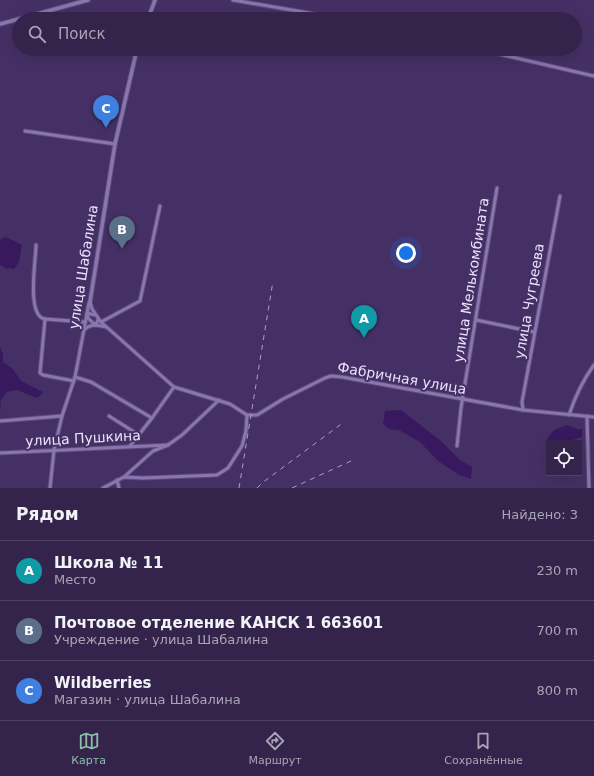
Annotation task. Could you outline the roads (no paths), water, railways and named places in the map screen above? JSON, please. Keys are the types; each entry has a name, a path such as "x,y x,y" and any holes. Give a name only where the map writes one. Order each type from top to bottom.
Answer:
{"street":[{"path":"44,12 88,0"},
{"path":"151,12 155,0"},
{"path":"233,0 303,12"},
{"path":"0,24 12,21"},
{"name":"улица Шабалина","path":"50,488 54,450 62,416 74,379 90,302 114,144 135,56"},
{"path":"507,56 594,76"},
{"path":"25,131 114,144"},
{"name":"улица Мелькомбината","path":"457,446 461,408 497,188"},
{"name":"улица Чугреева","path":"523,410 522,402 534,332 560,196"},
{"path":"84,330 100,320 140,300 160,206"},
{"path":"36,245 33,301 37,315 42,319 85,322"},
{"path":"90,302 95,315 174,387 230,404 247,415 244,440 236,456 228,468 222,473 212,476 124,477"},
{"path":"87,313 95,315"},
{"path":"87,313 88,318 94,324 108,328"},
{"path":"45,319 40,373 42,375 91,382 152,418"},
{"path":"476,320 534,332"},
{"path":"569,415 579,390 594,365"},
{"name":"Фабричная улица","path":"247,415 257,415 283,399 331,376 523,410 594,417"},
{"path":"130,446 174,387"},
{"path":"103,488 124,477 153,451 168,445 182,435 219,400"},
{"path":"0,421 62,416"},
{"path":"109,416 139,435"},
{"path":"587,416 589,488"},
{"name":"улица Пушкина","path":"0,453 168,445"},
{"path":"117,480 119,488"}],"railway":[{"path":"239,488 273,281"},
{"path":"257,488 344,422"},
{"path":"292,488 351,461"}],"place":[{"name":"Wildberries","path":"106,128"},
{"name":"Почтовое отделение КАНСК 1 663601","path":"122,249"},
{"name":"Школа № 11","path":"364,338"}]}
